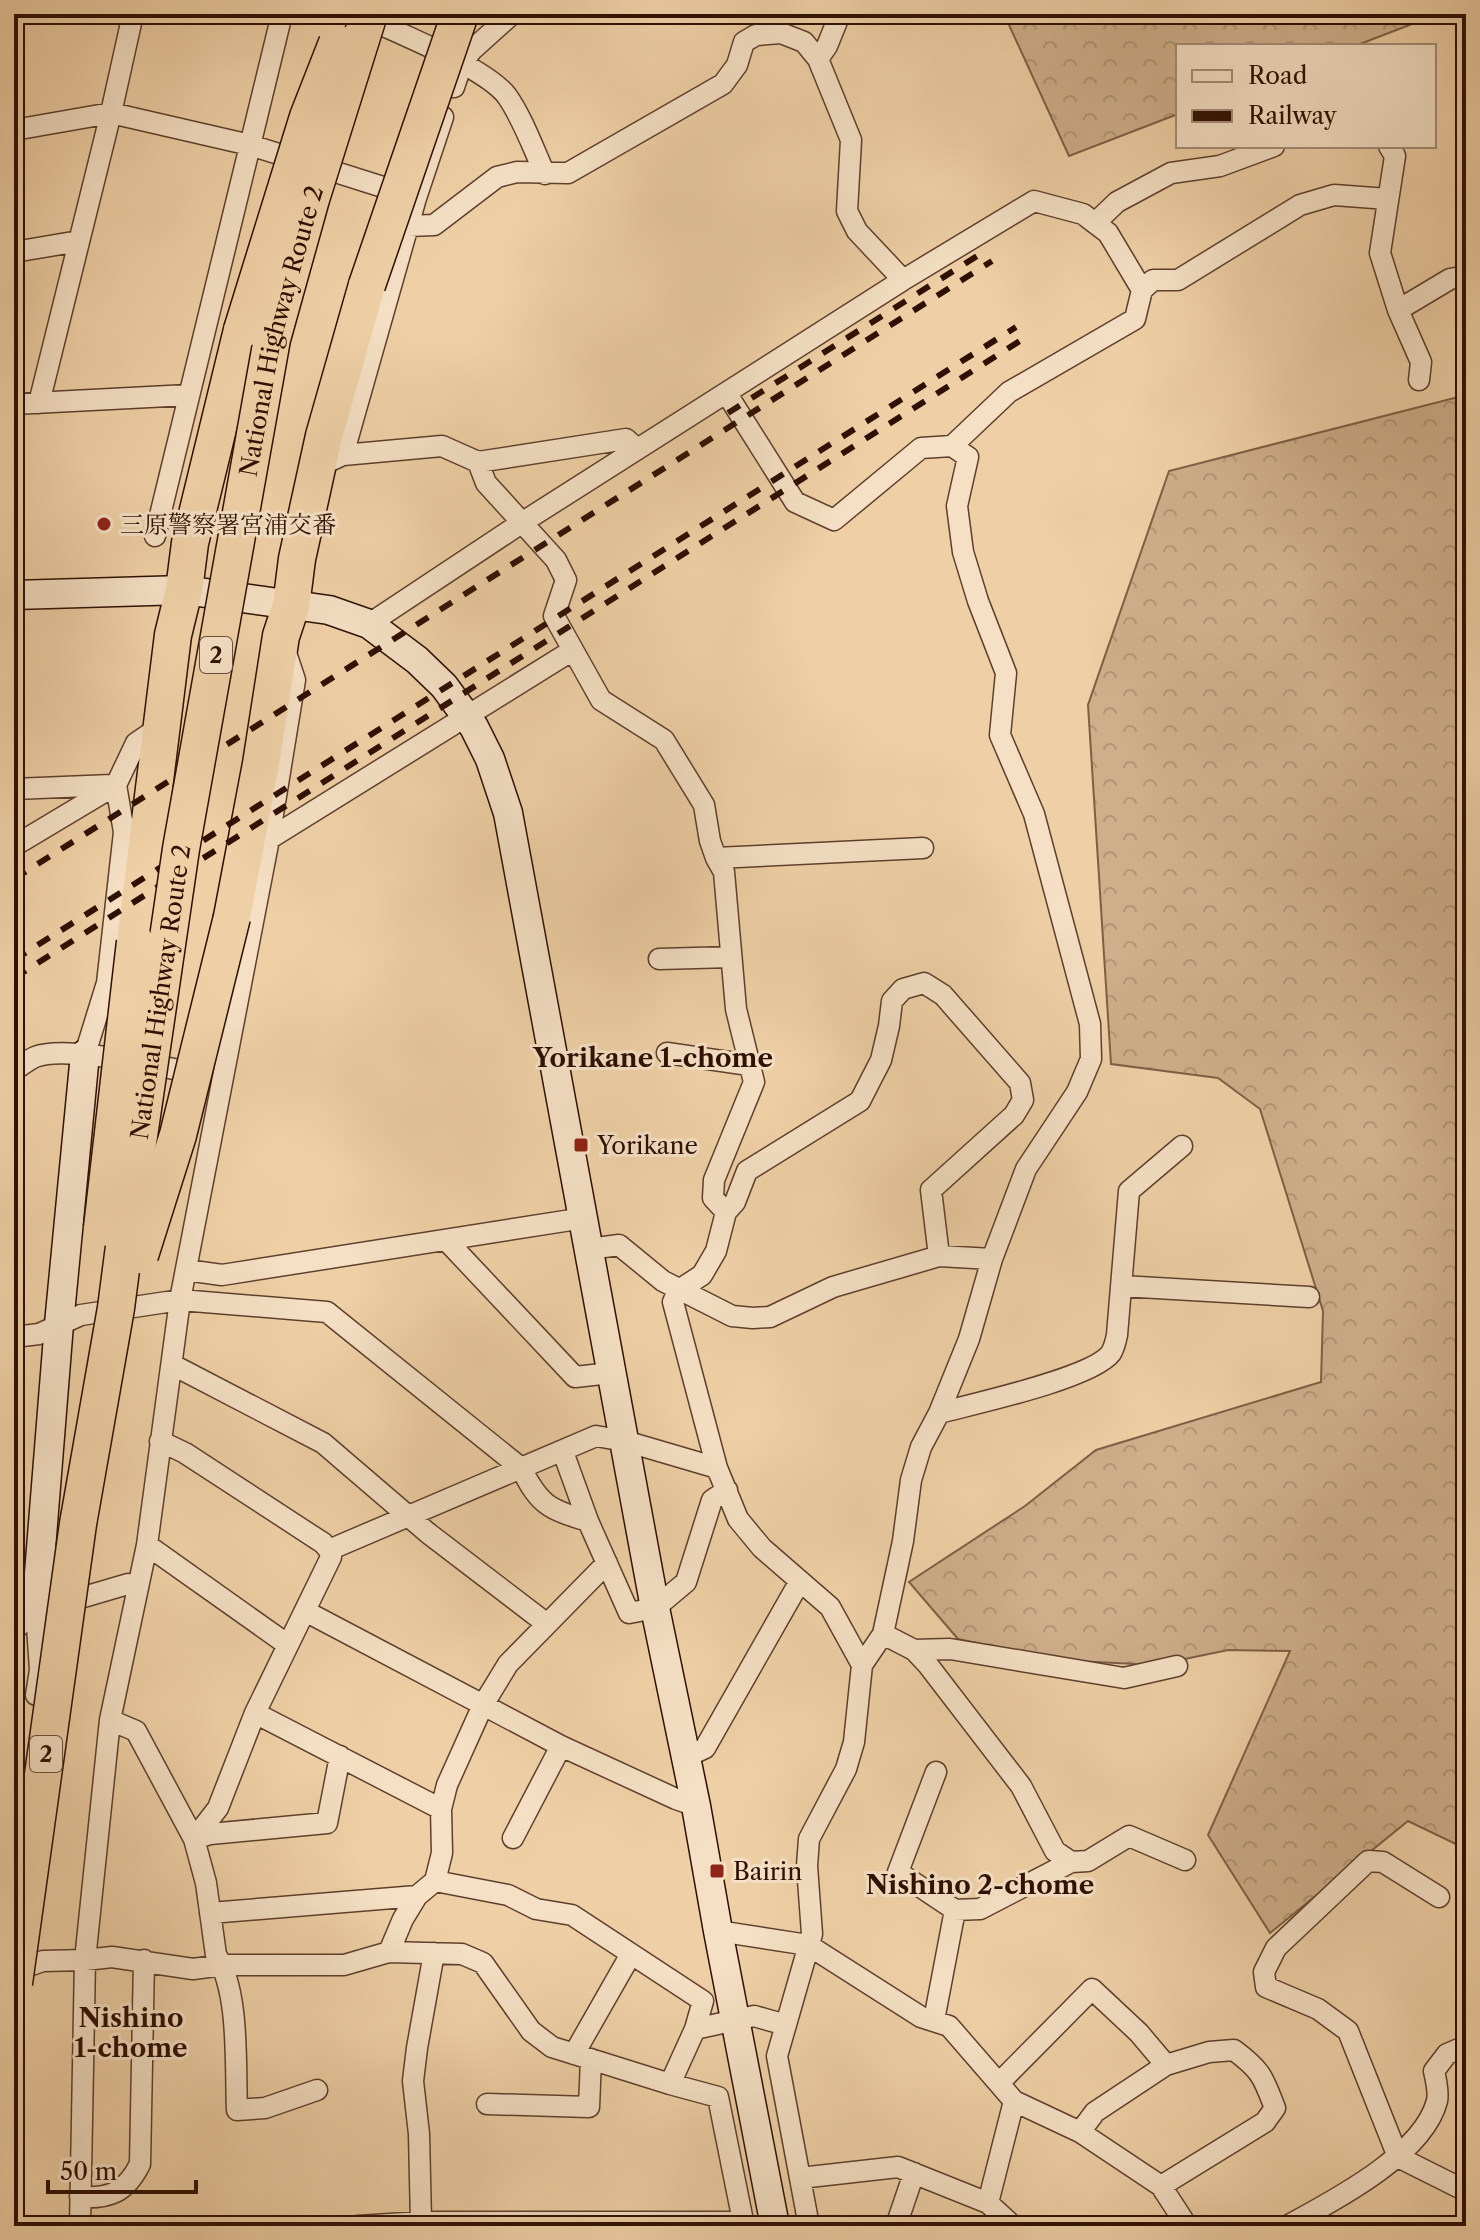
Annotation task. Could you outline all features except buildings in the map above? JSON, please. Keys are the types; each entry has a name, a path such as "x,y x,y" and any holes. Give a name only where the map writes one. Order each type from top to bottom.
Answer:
{"highway":[{"path":"78,1524 94,1305 173,635 184,590 190,543 242,330 308,117 348,14"},
{"name":"National Highway Route 2","path":"14,1983 78,1524 116,1308 181,849 272,339 311,199 369,14"},
{"path":"116,1308 138,1259 178,1135 232,917 297,559 331,460 324,436 367,285 460,14"}],"street":[{"path":"39,403 111,113 132,14"},
{"path":"155,536 282,14"},
{"path":"358,14 462,63 505,94 521,120 545,174"},
{"path":"512,14 462,63 331,460 442,446 478,462 626,439 637,449"},
{"path":"818,59 840,14"},
{"path":"408,226 434,225 497,177 517,172 568,173 723,84 737,65 744,42 756,35 781,33 804,42 818,59 851,140 847,211 857,231 903,280"},
{"path":"14,130 111,113 250,145 416,198"},
{"path":"1095,223 1117,202 1171,173 1220,166 1269,148"},
{"path":"1390,148 1395,156 1380,253 1398,310 1421,362 1419,380"},
{"path":"952,446 1009,392 1135,319 1142,290 1153,280 1178,280 1300,205 1334,195 1388,199"},
{"path":"369,624 637,449 903,280 1034,201 1083,214 1108,233 1142,290"},
{"path":"14,252 79,241"},
{"path":"1398,310 1450,279 1466,276"},
{"path":"727,394 795,502 834,520 921,448 952,446 968,457 957,506 963,552 1006,673 1000,735 1034,814 1090,1024 1091,1059 1077,1092 1026,1169 992,1259 969,1339 939,1413 921,1447 911,1480 903,1541 883,1634 862,1665 854,1742 846,1769 809,1839 807,1866 812,1934 777,2056 809,2226"},
{"path":"14,404 188,395"},
{"path":"174,454 199,504"},
{"path":"478,462 486,483 556,560 566,580 554,616 601,700 664,740 704,805 710,841 724,872 736,1009 754,1082 714,1180 713,1198 726,1212"},
{"path":"14,595 184,590 286,621 329,610 369,624 417,660 444,686 466,716 490,759 508,813 655,1608 696,1806 775,2226"},
{"path":"80,2226 85,1960 110,1720 147,1545 180,1300 269,839 295,680 286,621"},
{"path":"269,839 573,650"},
{"path":"14,846 116,785 136,743 161,726"},
{"path":"14,789 116,785"},
{"path":"14,1856 40,1670 36,1611 85,1054 107,983 124,832 116,785"},
{"path":"75,787 78,808"},
{"path":"716,858 923,848"},
{"path":"659,959 731,957"},
{"path":"862,1665 830,1607 762,1548 738,1519 717,1468 673,1302 679,1290 702,1275 716,1251 726,1212 735,1202 747,1171 860,1101 881,1060 892,1001 903,989 924,983 943,995 1020,1083 1023,1100 1014,1115 931,1190 939,1256"},
{"path":"667,1053 749,1065"},
{"path":"14,1070 36,1056 85,1054 223,1078"},
{"path":"939,1413 1076,1374 1102,1361 1111,1352 1117,1335 1129,1191 1182,1146"},
{"path":"186,1270 222,1275 584,1218"},
{"path":"446,1240 575,1377 611,1373"},
{"path":"589,1249 619,1245 679,1290 732,1316 753,1318 770,1317 833,1287 939,1256 992,1259"},
{"path":"1122,1286 1309,1297"},
{"path":"14,1337 39,1334 81,1315 180,1300 327,1312 521,1468 533,1492 552,1510 588,1521"},
{"path":"173,1365 323,1443 428,1533 547,1624"},
{"path":"329,1550 596,1436 625,1441 717,1468"},
{"path":"160,1441 185,1453 323,1543 331,1557 255,1713 218,1808 203,1833"},
{"path":"563,1452 588,1521 629,1613 655,1608 686,1582 712,1500 727,1490"},
{"path":"147,1545 288,1645"},
{"path":"389,1952 417,1896 435,1881 442,1853 441,1809 447,1785 483,1705 508,1664 607,1563"},
{"path":"686,1757 705,1748 800,1581"},
{"path":"14,1630 36,1611 128,1584 138,1587"},
{"path":"305,1611 561,1746 696,1806"},
{"path":"883,1634 914,1650 1021,1786 1055,1851 1071,1862"},
{"path":"914,1650 950,1649 1124,1678 1177,1666"},
{"path":"255,1713 441,1809"},
{"path":"110,1720 136,1731 203,1833 216,1955 223,1965 230,1987 237,2110 265,2108 317,2090"},
{"path":"513,1838 561,1746"},
{"path":"203,1833 327,1823 340,1756"},
{"path":"936,1772 898,1872 955,1910 980,1909 1071,1862 1088,1861 1129,1836 1185,1860"},
{"path":"1439,1897 1383,1862 1368,1861 1276,1948 1264,1972 1266,1987 1318,2009 1348,2031 1398,2157 1466,2191"},
{"path":"435,1881 508,1895 536,1909 572,1915 703,2001 695,2029 670,2084"},
{"path":"210,1913 417,1896"},
{"path":"934,2020 955,1910"},
{"path":"718,1931 808,1945 921,2017 949,2026 1014,2101 1080,2132 1161,2186 1187,2226"},
{"path":"14,1971 43,1961 112,1957 193,1969 223,1965 344,1965 389,1952 462,1954 483,1963 531,2031 552,2047 718,2097 743,2224 421,2222 358,2226"},
{"path":"421,2222 419,2134 413,2081 434,1953"},
{"path":"487,2104 589,2107 582,2057 631,1954"},
{"path":"80,2197 112,2195 132,2181 140,2164 144,1960"},
{"path":"999,2083 1092,1989 1139,2033 1166,2065"},
{"path":"695,2029 754,2016 786,2025"},
{"path":"1287,2226 1398,2157 1431,2117 1438,2097 1434,2071 1447,2054 1466,2046"},
{"path":"1080,2132 1095,2112 1166,2065 1209,2052 1234,2050 1263,2077 1275,2108 1265,2122 1161,2186"},
{"path":"988,2203 1014,2101"},
{"path":"800,2178 898,2167 988,2203 1010,2225"},
{"path":"896,2226 914,2173"}],"green space":[{"path":"1004,14 1438,14 1360,44 1176,44 1176,115 1069,156"},
{"path":"1466,395 1466,1849 1408,1821 1270,1933 1208,1835 1290,1651 1228,1650 1156,1665 1055,1660 958,1639 909,1582 1025,1506 1096,1450 1321,1382 1323,1311 1260,1109 1218,1078 1111,1064 1088,705 1169,471"}],"railway":[{"path":"728,413 985,251"},
{"path":"14,879 992,261"},
{"path":"14,960 1016,327"},
{"path":"14,978 1023,339"}],"place":[{"name":"三原警察署宮浦交番","path":"104,524"},
{"name":"Yorikane","path":"581,1145"},
{"name":"Bairin","path":"717,1871"}],"district":[{"name":"Yorikane 1-chome","path":"653,1058"},
{"name":"Nishino 2-chome","path":"980,1885"},
{"name":"Nishino 1-chome","path":"131,2033"}]}
